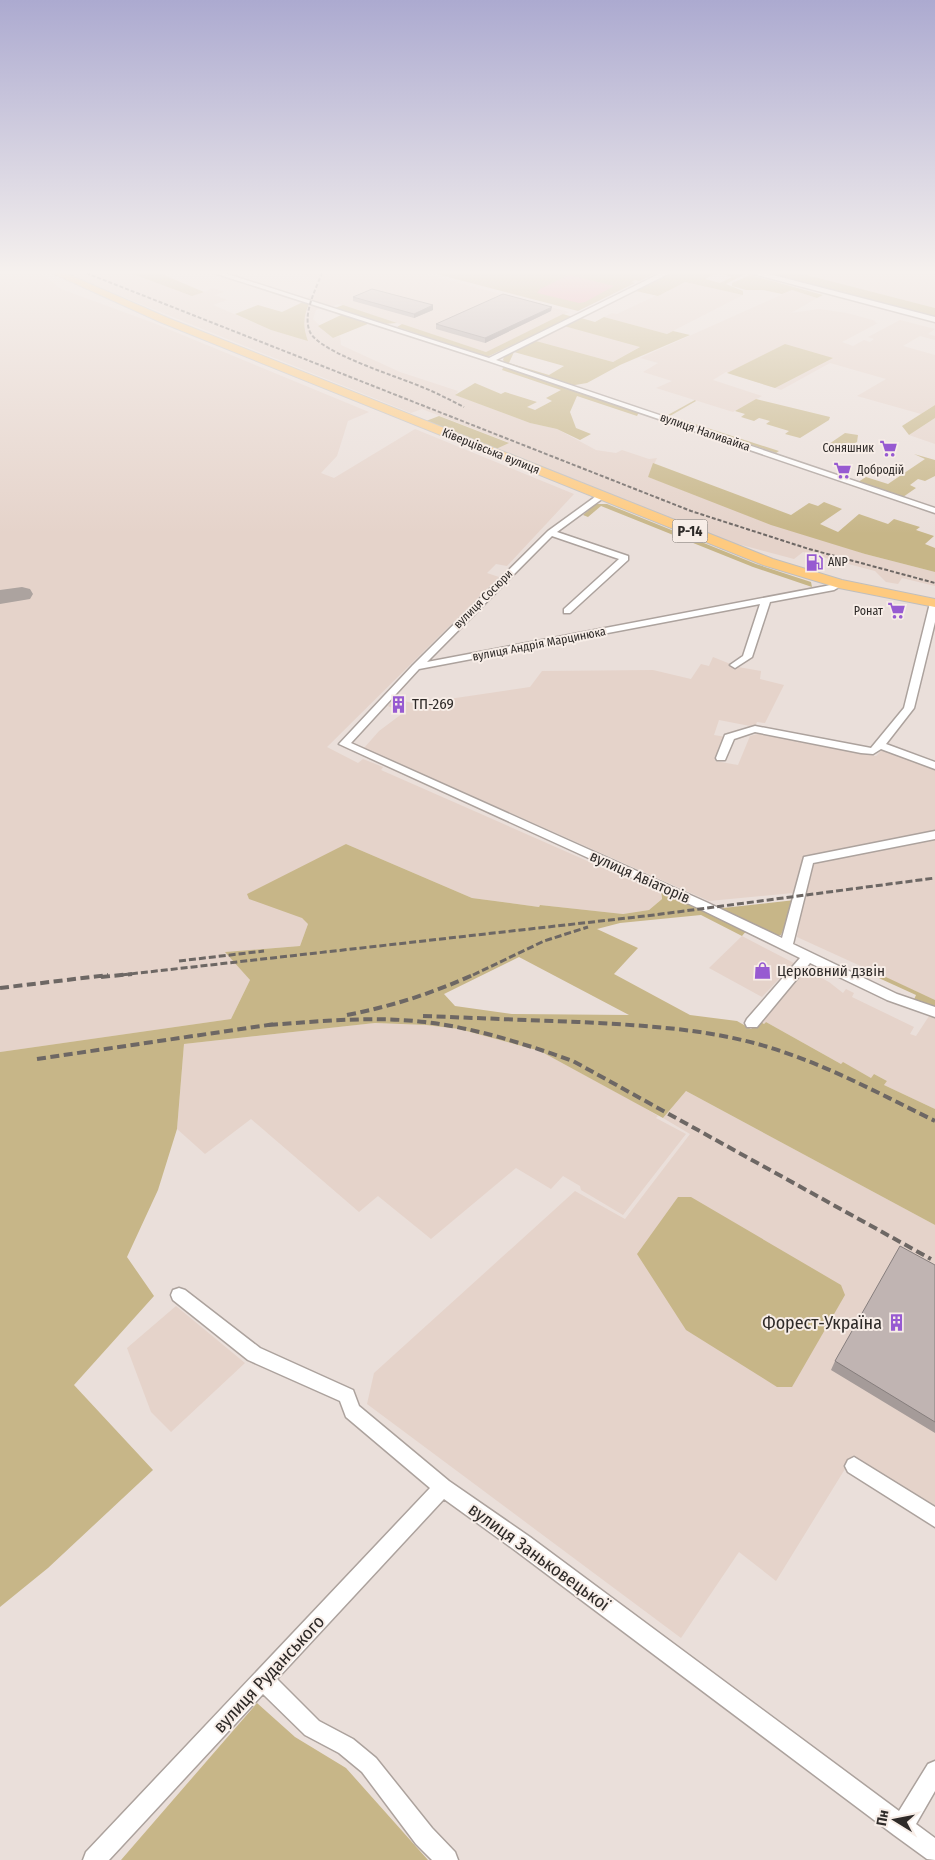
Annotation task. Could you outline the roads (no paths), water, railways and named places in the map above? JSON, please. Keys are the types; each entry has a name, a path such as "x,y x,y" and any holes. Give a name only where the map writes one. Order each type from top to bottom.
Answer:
{"main road":[{"name":"Ківерцівська вулиця","path":"264,360 768,562 839,584 935,603"}],"street":[{"name":"вулиця Наливайка","path":"490,360 935,511"},
{"name":"вулиця Сосюри","path":"416,667 551,533 602,496"},
{"path":"551,533 625,558 567,611"},
{"name":"вулиця Андрія Марцинюка","path":"416,667 834,587 839,584"},
{"path":"735,665 747,656 766,600"},
{"path":"721,758 729,737 756,729 873,751 880,745 909,708 935,603"},
{"name":"вулиця Авіаторів","path":"416,667 344,744 693,901 892,997 935,1012"},
{"path":"880,745 935,766"},
{"path":"786,946 808,860 935,835"},
{"path":"752,1023 809,956"},
{"name":"вулиця Заньковецької","path":"179,1295 254,1354 347,1396 352,1412 443,1487 523,1544 935,1851"},
{"path":"854,1466 935,1518"},
{"name":"вулиця Руданського","path":"94,1860 443,1487"},
{"path":"263,1680 312,1728 346,1746 369,1765 424,1836 447,1860"},
{"path":"902,1827 935,1771"}],"railway":[{"path":"307,360 691,511 809,549 935,583"},
{"path":"352,360 428,389 464,407"},
{"path":"121,975 654,915 935,878"},
{"path":"473,975 544,941 588,927"},
{"path":"179,961 264,951"},
{"path":"101,977 132,974"},
{"path":"347,1015 412,998 475,974"},
{"path":"0,988 108,975"},
{"path":"423,1016 645,1026 732,1038 801,1058 869,1088 935,1121"},
{"path":"269,1025 366,1019 425,1022 463,1028 500,1037 573,1061 931,1259"},
{"path":"37,1059 275,1024"}],"place":[{"name":"Соняшник","path":"888,448"},
{"name":"Добродій","path":"843,470"},
{"name":"ANP","path":"814,562"},
{"name":"Ронат","path":"897,611"},
{"name":"ТП-269","path":"398,704"},
{"name":"Церковний дзвін","path":"763,971"},
{"name":"Форест-Україна","path":"896,1323"}]}
